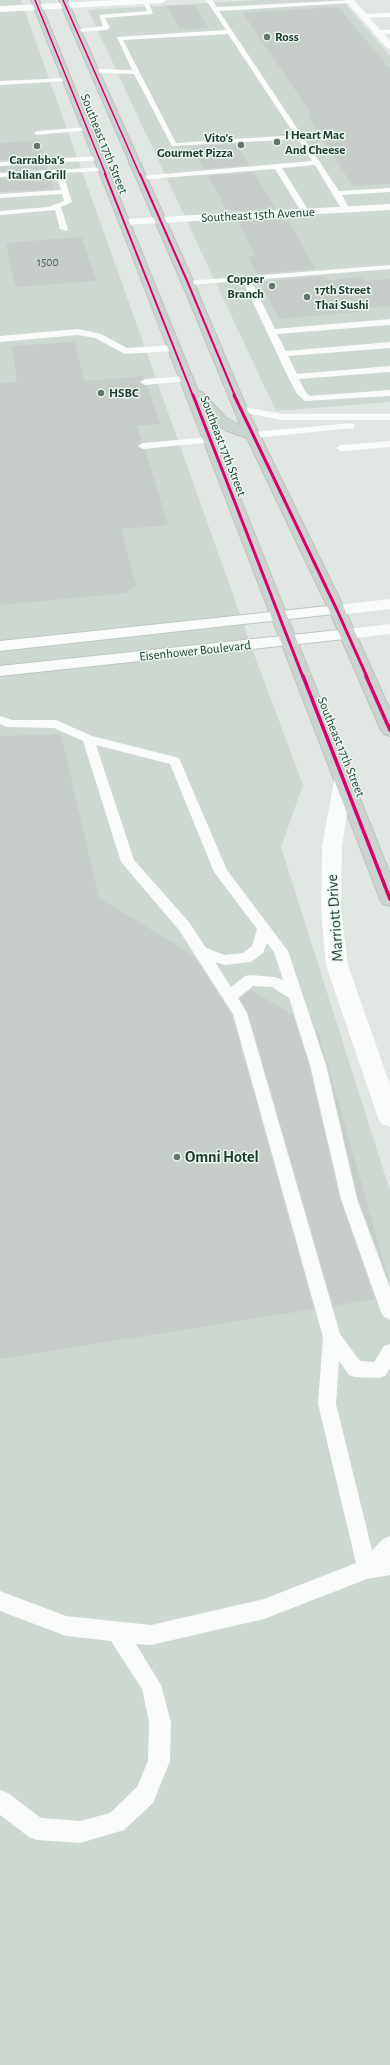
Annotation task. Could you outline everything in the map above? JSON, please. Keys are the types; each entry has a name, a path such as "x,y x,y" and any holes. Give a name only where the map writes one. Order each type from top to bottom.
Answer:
{"main road":[{"name":"Southeast 17th Street","path":"36,3 68,76 87,129 125,222 278,617 390,899"},
{"name":"Southeast 17th Street","path":"64,3 95,71 103,82 106,97 188,283 240,409 337,610 390,730"},
{"path":"68,76 85,82 106,97"},
{"path":"85,82 103,82"},
{"path":"187,382 220,420 232,428 253,435"}],"street":[{"path":"0,9 36,3 162,0"},
{"path":"350,1 389,43"},
{"name":"Southeast 15th Avenue","path":"125,222 306,213 390,207"},
{"name":"Eisenhower Boulevard","path":"0,646 390,604"},
{"name":"Eisenhower Boulevard","path":"0,672 288,642 390,629"},
{"name":"Marriott Drive","path":"344,782 332,846 331,910 337,965 390,1118"}],"lane":[{"path":"76,30 111,28 101,16 153,15 145,0"},
{"path":"209,0 317,163 346,210"},
{"path":"215,9 350,1"},
{"path":"364,16 390,15"},
{"path":"231,32 119,38 137,72 137,80 174,145 300,137"},
{"path":"378,32 390,32"},
{"path":"95,71 137,72"},
{"path":"0,83 68,76"},
{"path":"37,132 87,129"},
{"path":"0,164 99,158"},
{"path":"141,178 317,163"},
{"path":"277,166 306,213"},
{"path":"0,175 103,169"},
{"path":"0,213 58,208 68,202 59,171"},
{"path":"337,194 390,190"},
{"path":"0,196 65,192"},
{"path":"58,208 64,229"},
{"path":"188,283 390,267"},
{"path":"246,278 293,377 302,394 308,399 390,393"},
{"path":"272,332 390,322"},
{"path":"0,339 78,332 98,336 125,351 174,348"},
{"path":"282,354 390,345"},
{"path":"293,377 390,369"},
{"path":"146,382 187,382"},
{"path":"240,409 281,417 390,417"},
{"path":"253,435 390,420"},
{"path":"143,446 210,440"},
{"path":"341,448 390,444"},
{"path":"0,720 10,724 56,724 88,739 175,761 221,872 281,952 318,1065 349,1199 390,1312"},
{"path":"88,739 128,862 184,926 240,1013 332,1337 327,1404 367,1569"},
{"path":"201,952 224,960 246,958 258,949 264,929"},
{"path":"229,997 250,980 274,982 296,995"},
{"path":"332,1337 356,1368 378,1370 390,1352"},
{"path":"367,1569 390,1546"},
{"path":"0,1601 66,1626 151,1635 264,1609 367,1569 390,1565"},
{"path":"0,1801 37,1829 80,1832 116,1822 145,1795 159,1761 160,1722 151,1685 116,1631"}],"shaded area":[{"path":"0,0 21,0 257,662 303,785 281,847 390,1191 390,2065 0,2065"},
{"path":"261,0 342,0 390,56 390,402 276,411 88,10"}],"building":[{"path":"194,5 208,28 180,29 167,6"},
{"path":"338,7 390,69 390,184 353,186 307,115 312,115 243,13"},
{"path":"39,140 44,158 0,160 0,143"},
{"path":"236,144 249,165 204,169 192,147"},
{"path":"47,165 48,169 0,172 0,167"},
{"path":"254,172 276,209 227,210 208,176"},
{"path":"50,176 54,189 0,192 0,178"},
{"path":"281,218 283,221 288,220 315,269 257,274 248,257 255,256 237,220"},
{"path":"81,237 97,281 15,287 6,243"},
{"path":"319,276 326,277 328,280 363,277 364,281 390,279 390,306 355,309 357,312 279,319 260,282"},
{"path":"75,342 84,381 143,376 144,378 139,383 147,386 160,424 137,426 142,442 137,447 145,450 168,525 121,529 136,585 126,593 0,605 0,383 17,382 12,346"},
{"name":"Omni Hotel","path":"61,734 99,898 193,955 232,1015 314,1309 0,1359 0,736"},
{"path":"251,990 293,1015 309,1065 340,1199 375,1299 333,1306 248,1013 240,998"},
{"path":"315,1029 318,1030 389,1281 358,1199 327,1065"}],"cycle path":[{"path":"35,0 131,237 390,899"},
{"path":"63,0 188,283 240,409 337,610 390,730"}],"place":[{"name":"Ross","path":"267,37"},
{"name":"I Heart Mac And Cheese","path":"277,142"},
{"name":"Vito's Gourmet Pizza","path":"241,145"},
{"name":"Carrabba's Italian Grill","path":"37,146"},
{"name":"Copper Branch","path":"272,286"},
{"name":"17th Street Thai Sushi","path":"307,297"},
{"name":"HSBC","path":"101,393"},
{"name":"Omni Hotel","path":"177,1157"}]}
